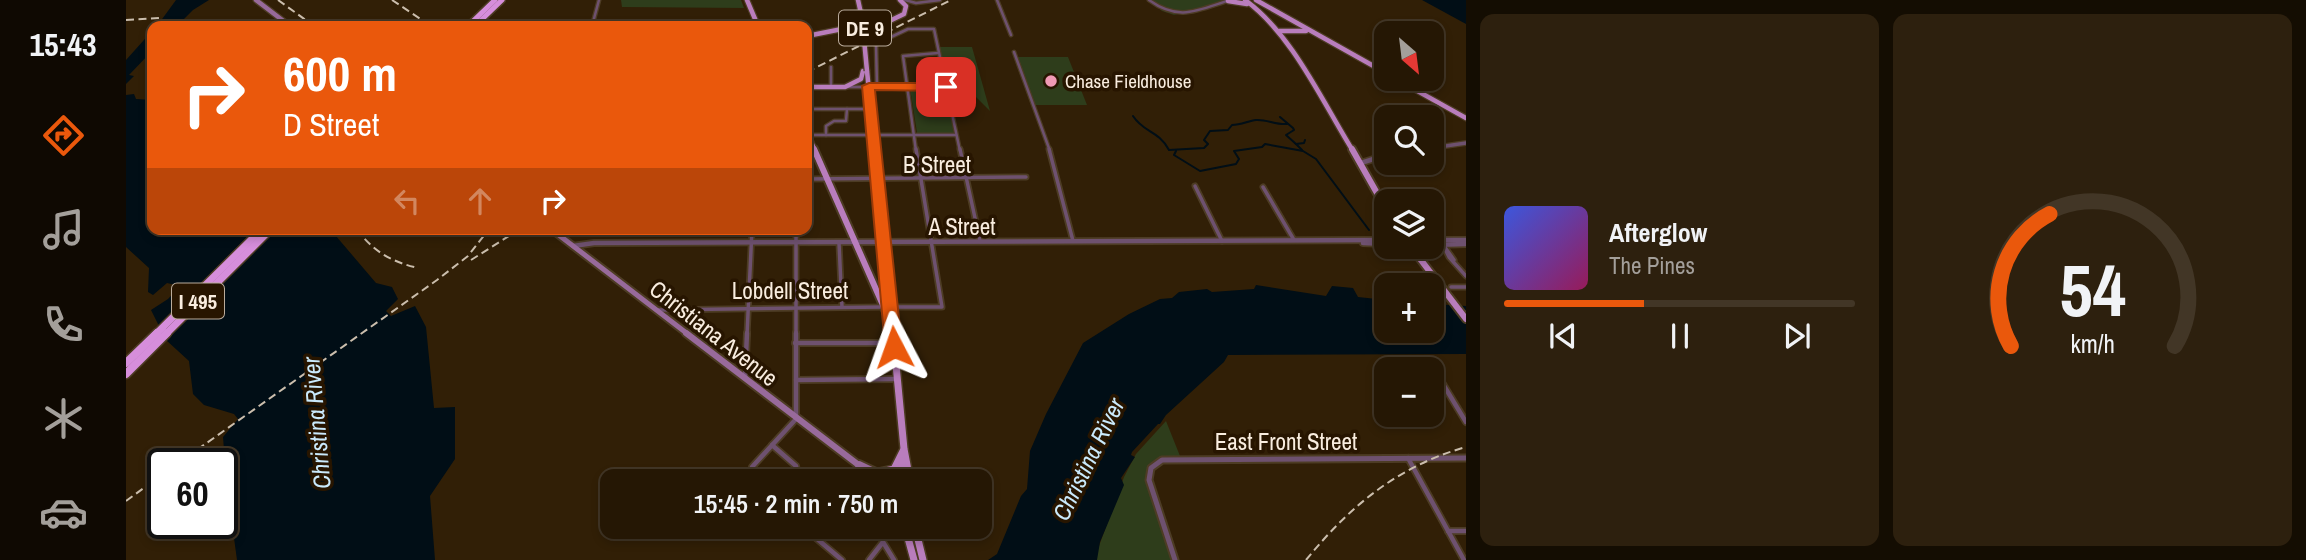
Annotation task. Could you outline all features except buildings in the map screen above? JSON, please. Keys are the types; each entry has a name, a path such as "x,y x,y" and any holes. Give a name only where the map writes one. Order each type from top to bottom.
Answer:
{"highway":[{"path":"473,21 495,0"},
{"path":"480,21 503,0"},
{"name":"I 495","path":"126,363 256,235"},
{"name":"I 495","path":"126,374 265,235"}],"main road":[{"path":"256,0 283,21"},
{"path":"747,0 757,21"},
{"path":"861,0 859,9 887,276 887,307"},
{"name":"DE 9","path":"812,35 880,26 904,14 903,0"},
{"path":"1230,0 1257,9"},
{"path":"1245,0 1279,31 1375,189"},
{"path":"1258,1 1374,66"},
{"path":"1279,31 1301,30 1318,35"},
{"path":"812,86 841,87 858,82 865,71"},
{"path":"1418,91 1466,118"},
{"path":"812,145 887,307 908,469"},
{"path":"1370,179 1378,189"},
{"name":"Christiana Avenue","path":"558,235 864,469"},
{"path":"1420,259 1466,319"},
{"path":"870,273 878,283 886,281 887,276"},
{"path":"895,469 904,449"},
{"path":"902,469 904,449"},
{"name":"Christiana Avenue","path":"856,463 861,469"},
{"path":"908,539 914,560"},
{"path":"918,539 923,560"}],"street":[{"path":"593,21 599,0"},
{"path":"903,0 916,3 940,0"},
{"path":"998,0 1011,35"},
{"path":"1149,0 1162,11 1174,15 1230,0"},
{"path":"877,87 876,44 908,29 934,29 980,243"},
{"path":"1014,52 1030,104 1046,140 1073,243"},
{"path":"933,243 903,56 939,53"},
{"path":"828,86 831,67"},
{"path":"841,87 946,87"},
{"path":"812,109 870,109"},
{"path":"826,135 826,126 834,121 846,121 847,109"},
{"path":"812,134 956,135"},
{"path":"1444,146 1466,143"},
{"path":"1361,163 1374,157"},
{"name":"B Street","path":"812,179 1026,177"},
{"path":"1195,186 1223,243"},
{"path":"1264,187 1296,243"},
{"path":"745,380 752,235"},
{"path":"752,469 796,419 796,235"},
{"name":"A Street","path":"572,246 594,243 1374,242"},
{"path":"1444,242 1466,242"},
{"path":"839,243 842,307"},
{"name":"Lobdell Street","path":"655,310 942,307 933,243"},
{"path":"1444,244 1449,257 1466,276"},
{"path":"1451,287 1466,287"},
{"path":"795,343 893,343"},
{"path":"796,380 897,379"},
{"path":"1444,386 1466,422"},
{"path":"772,444 797,469"},
{"path":"1408,458 1464,560"},
{"name":"East Front Street","path":"1175,560 1149,480 1152,468 1164,460 1466,458"},
{"path":"1448,531 1466,531"},
{"path":"817,539 842,560"},
{"path":"869,560 883,542 894,560"}],"green space":[{"path":"621,0 741,0 744,8 622,7"},
{"name":"Chase Fieldhouse","path":"1149,0 1230,0 1174,15 1162,11"},
{"path":"939,47 972,47 990,111 961,82 947,82"},
{"name":"Chase Fieldhouse","path":"1016,57 1068,57 1087,105 1031,105"},
{"path":"910,88 945,88 954,133 917,133"},
{"path":"1166,421 1180,456 1151,463 1147,482 1172,560 1094,560 1124,477 1136,454"}],"water":[{"path":"176,0 209,0 182,21 161,21"},
{"path":"1422,0 1466,0 1466,24"},
{"path":"147,37 147,56 129,75 134,76 126,84 126,60"},
{"name":"Christina River","path":"134,94 136,99 147,100 147,235 335,235 376,283 392,287 398,299 386,311 391,316 415,306 426,327 434,408 455,407 455,459 430,496 435,560 237,560 234,539 238,539 238,448 224,448 223,437 238,419 234,414 204,405 193,394 189,361 166,340 151,310 168,299 180,286 167,283 153,295 148,292 149,268 126,247 126,95"},
{"name":"Christina River","path":"1256,285 1326,296 1332,286 1353,288 1358,297 1374,299 1374,343 1444,343 1444,305 1466,306 1466,354 1228,355 1132,452 1131,455 1135,457 1121,478 1124,485 1100,542 1097,560 988,560 997,554 1021,496 1027,489 1030,451 1083,343 1129,314 1160,299 1172,298 1179,292 1254,289"}],"waterway":[{"path":"1133,116 1165,143 1169,150 1204,148 1208,144 1204,140 1210,131 1228,130 1232,125 1260,120 1287,124"},
{"path":"1280,117 1293,128 1294,130 1286,135 1296,144"},
{"path":"1296,144 1304,143 1305,140"},
{"path":"1176,151 1174,155 1200,171 1236,164 1239,159 1234,151 1262,147 1265,144 1303,151 1316,159 1369,230"},
{"path":"1296,144 1302,150"}],"railway":[{"path":"278,0 307,21"},
{"path":"392,0 424,21"},
{"path":"812,70 951,0"},
{"path":"126,20 160,18"},
{"path":"362,235 383,254 418,268"},
{"path":"200,448 437,280 468,256 484,235"},
{"path":"471,260 511,235"},
{"path":"1306,560 1340,522 1377,490 1419,465 1466,447"},
{"path":"126,501 147,486"}],"place":[{"name":"Chase Fieldhouse","path":"1051,81"}],"route":[{"path":"894,347 869,86 946,87"}]}
